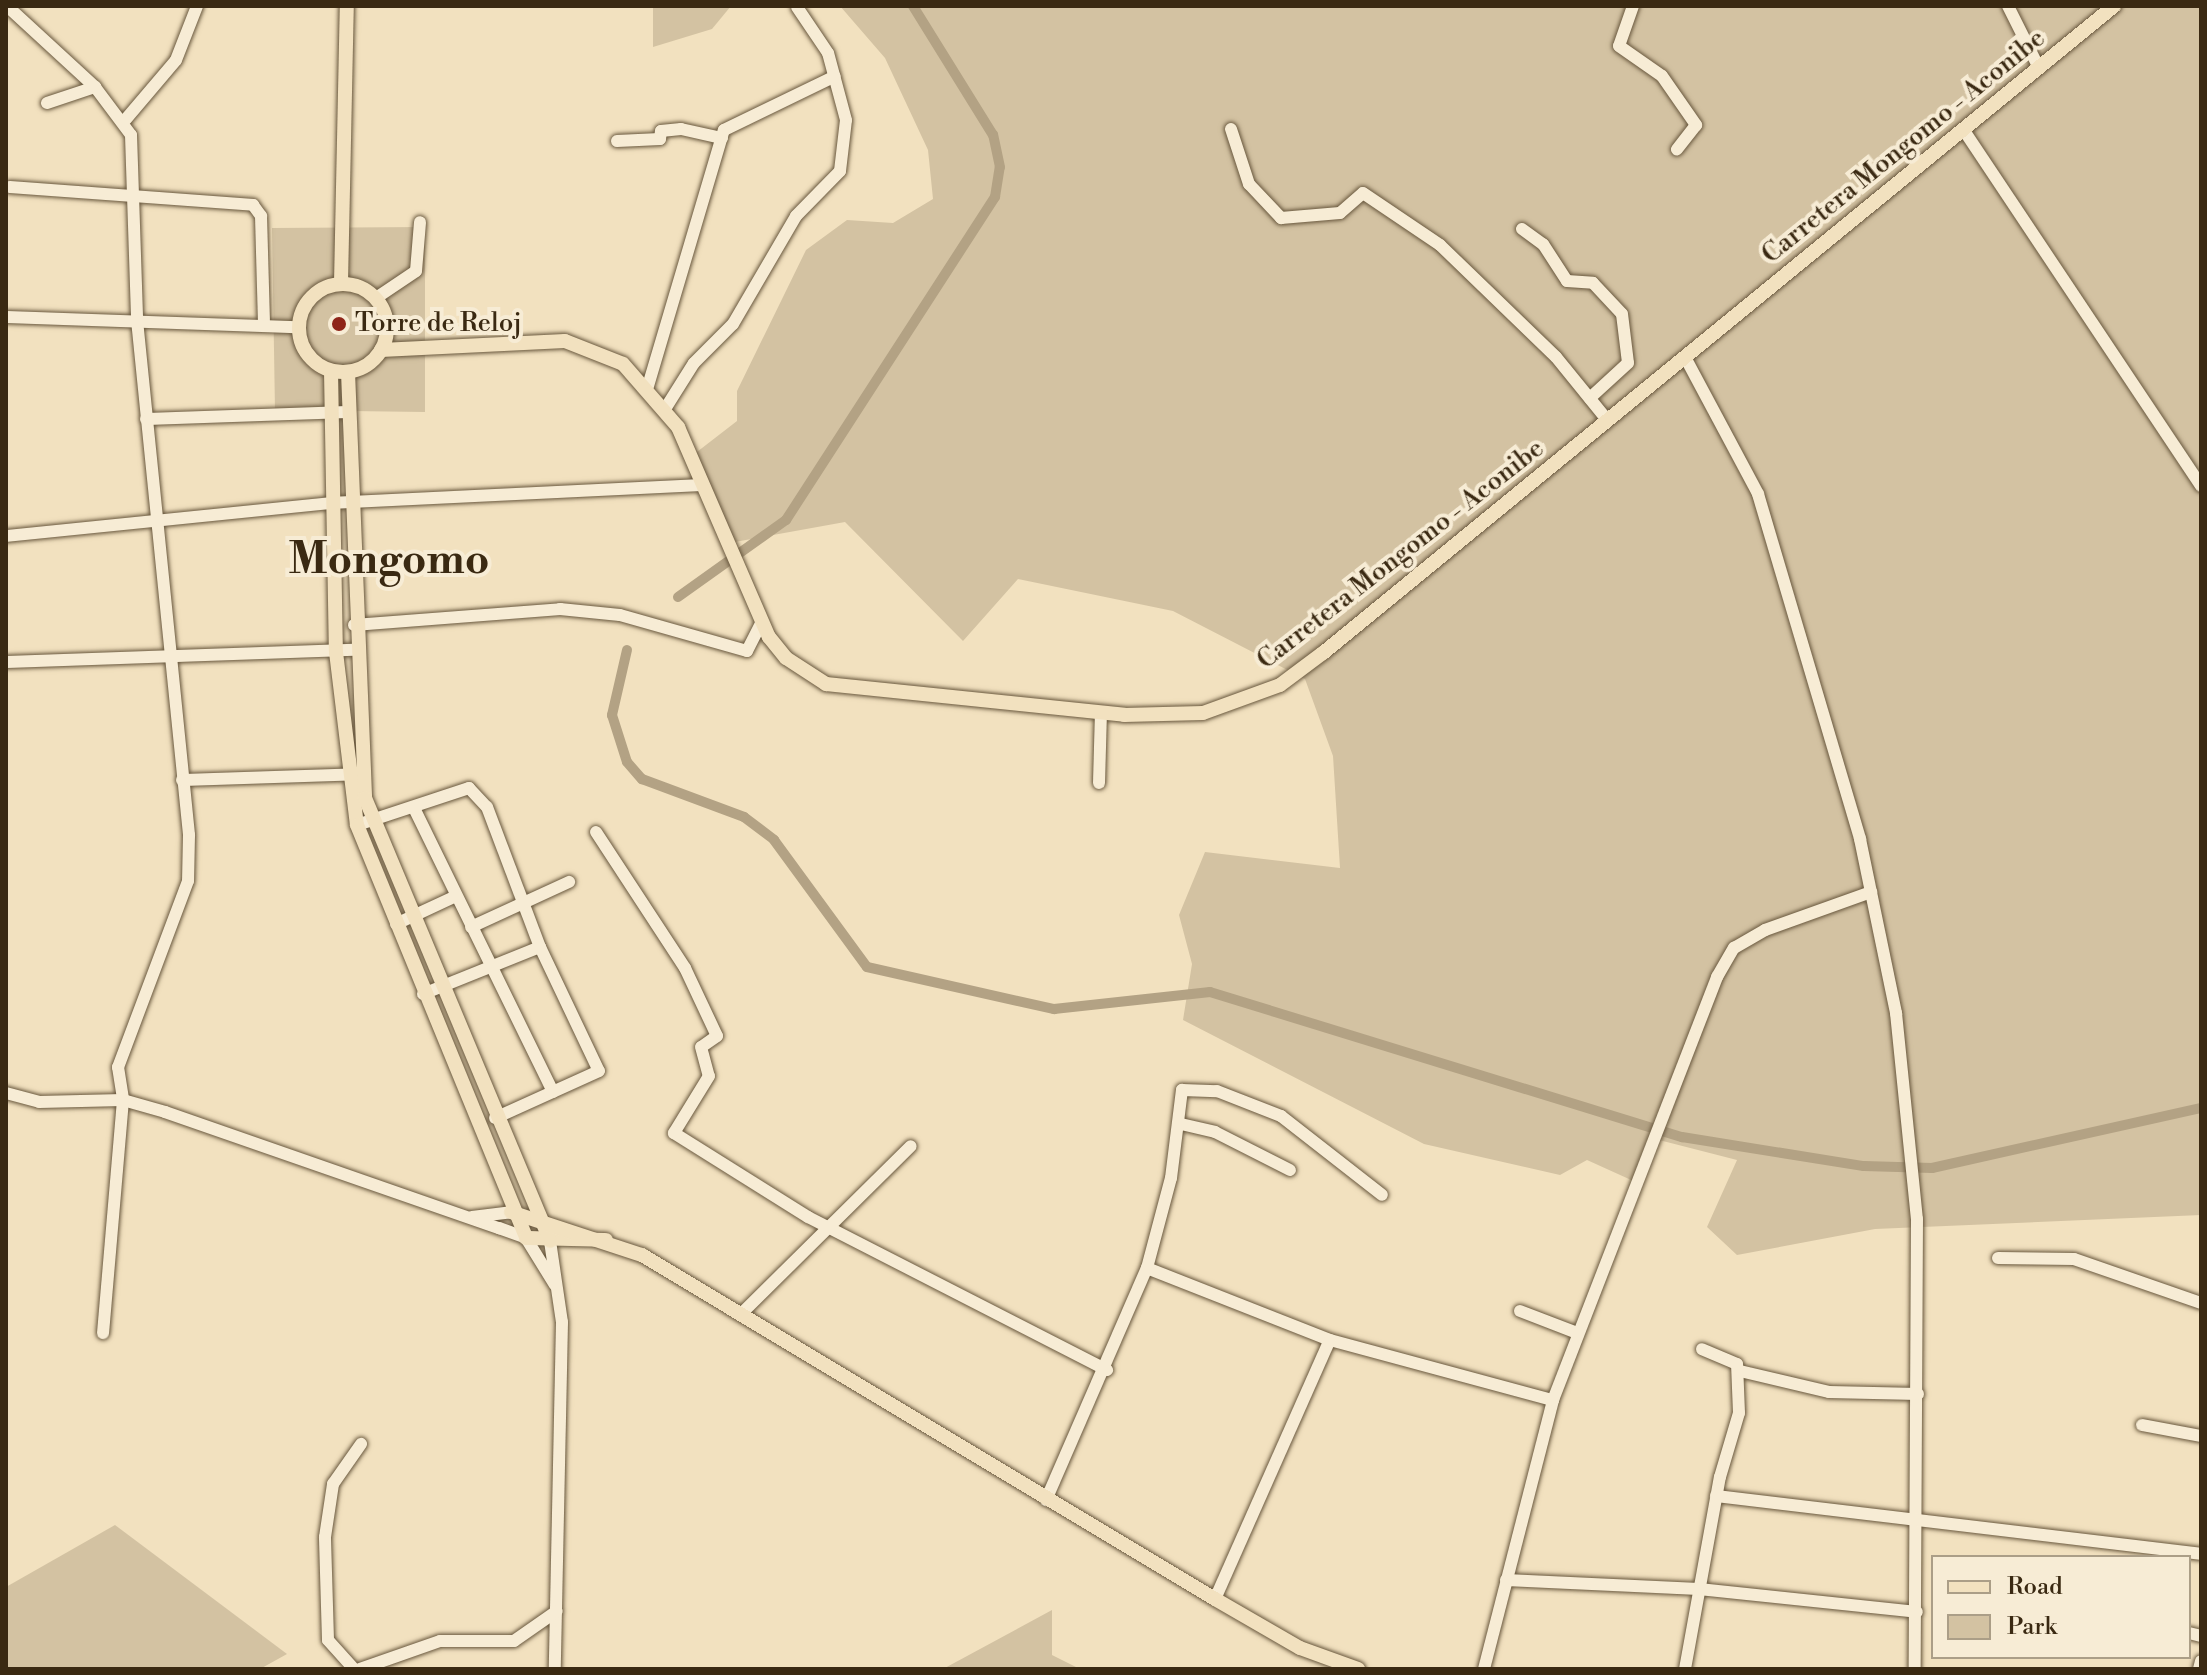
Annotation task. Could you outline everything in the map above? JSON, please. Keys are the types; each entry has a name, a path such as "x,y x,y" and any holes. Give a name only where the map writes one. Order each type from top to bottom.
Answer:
{"main road":[{"path":"341,283 347,6"},
{"name":"Carretera Mongomo - Aconibe","path":"381,350 565,341 597,350 648,386 665,409 701,485 736,573 762,622 786,658 842,688 1101,713 1203,713 1280,685 2114,6"},
{"path":"341,283 376,298 387,335 381,350 348,372 331,371 311,359 298,327 306,301 341,283"},
{"name":"Carretera Mongomo - Aconibe","path":"387,335 418,347"},
{"path":"331,371 336,652 345,774 357,825 511,1212 526,1238 606,1240"},
{"path":"348,372 348,502 355,650 362,774 371,819 495,1118 550,1241"},
{"path":"511,1212 606,1240 740,1315 1046,1500 1300,1648 1358,1669"}],"street":[{"path":"7,6 126,119 136,197 137,320 166,656 182,780 188,881 130,1028 118,1067 123,1100 103,1333"},
{"path":"126,119 176,60 197,6"},
{"path":"1633,6 1619,46 1662,76 1696,125 1677,149"},
{"path":"2008,6 2039,68"},
{"path":"665,409 694,363 733,324 796,216 840,171 846,120 835,76 797,7"},
{"path":"648,386 722,138 729,126 835,76"},
{"path":"47,103 95,87"},
{"path":"617,141 660,139 661,131 681,129 722,138"},
{"path":"1231,129 1249,184 1281,218 1340,213 1363,193 1440,245 1590,398 1608,421"},
{"path":"1963,129 2201,486"},
{"path":"10,187 253,205 263,243 264,325"},
{"path":"376,298 416,271 420,222"},
{"path":"1522,229 1543,244 1567,281 1593,283 1622,314 1628,363 1590,398"},
{"path":"6,317 298,327"},
{"path":"1685,357 1758,494 1871,892 1912,1143 1917,1219 1915,1669"},
{"path":"146,419 348,412"},
{"path":"6,536 156,518 331,503 701,485"},
{"path":"354,625 560,609 620,615 747,651 762,622"},
{"path":"6,662 355,650"},
{"path":"1099,783 1101,713"},
{"path":"182,780 362,774"},
{"path":"357,825 469,788 481,795 540,947 599,1071 495,1118"},
{"path":"414,808 553,1092"},
{"path":"596,832 685,968 717,1036 701,1047 709,1076 674,1133 827,1227 1107,1370"},
{"path":"471,927 569,882"},
{"path":"1484,1669 1553,1400 1640,1169 1734,948 1765,930 1871,892"},
{"path":"396,924 456,896"},
{"path":"423,994 540,947"},
{"path":"1046,1500 1107,1370 1147,1268 1181,1124 1182,1090 1217,1091 1281,1116 1382,1195"},
{"path":"6,1093 39,1102 123,1100 526,1238 555,1285"},
{"path":"1181,1124 1215,1132 1290,1170"},
{"path":"740,1315 911,1146"},
{"path":"465,1217 511,1212"},
{"path":"550,1241 562,1322 555,1669"},
{"path":"1998,1258 2074,1259 2201,1303"},
{"path":"1147,1268 1330,1340 1553,1400"},
{"path":"1520,1311 1577,1333"},
{"path":"1215,1599 1330,1340"},
{"path":"1702,1349 1740,1371 1829,1392 1918,1394"},
{"path":"1685,1669 1716,1496 1732,1456 1740,1371"},
{"path":"2142,1425 2201,1436"},
{"path":"354,1669 328,1640 325,1537 333,1484 361,1444"},
{"path":"1716,1496 2201,1554"},
{"path":"1506,1580 1699,1589 1917,1612"},
{"path":"360,1669 440,1641 514,1641 557,1611"},
{"path":"2199,1669 2201,1661"}],"green space":[{"path":"653,6 731,6 712,29 653,47"},
{"path":"840,6 2201,6 2201,1215 1875,1229 1737,1255 1707,1227 1737,1160 1659,1140 1640,1184 1587,1160 1560,1175 1424,1144 1183,1020 1192,964 1179,915 1205,852 1340,868 1333,756 1305,679 1173,611 1018,579 963,641 845,522 729,543 693,455 737,421 737,391 806,250 847,220 893,223 933,199 928,150 885,58"},
{"path":"425,227 425,412 275,410 272,228"},
{"path":"115,1525 287,1654 260,1669 6,1669 6,1587"},
{"path":"1052,1610 1052,1655 1080,1669 943,1669"}],"waterway":[{"path":"678,597 786,520 995,197 1000,167 993,135 913,6"},
{"path":"627,650 612,715 627,762 642,779 744,817 774,840 867,967 1054,1009 1210,992 1682,1137 1864,1166 1932,1168 2201,1108"}],"place":[{"name":"Torre de Reloj","path":"339,324"}],"district":[{"name":"Mongomo","path":"389,561"}]}
